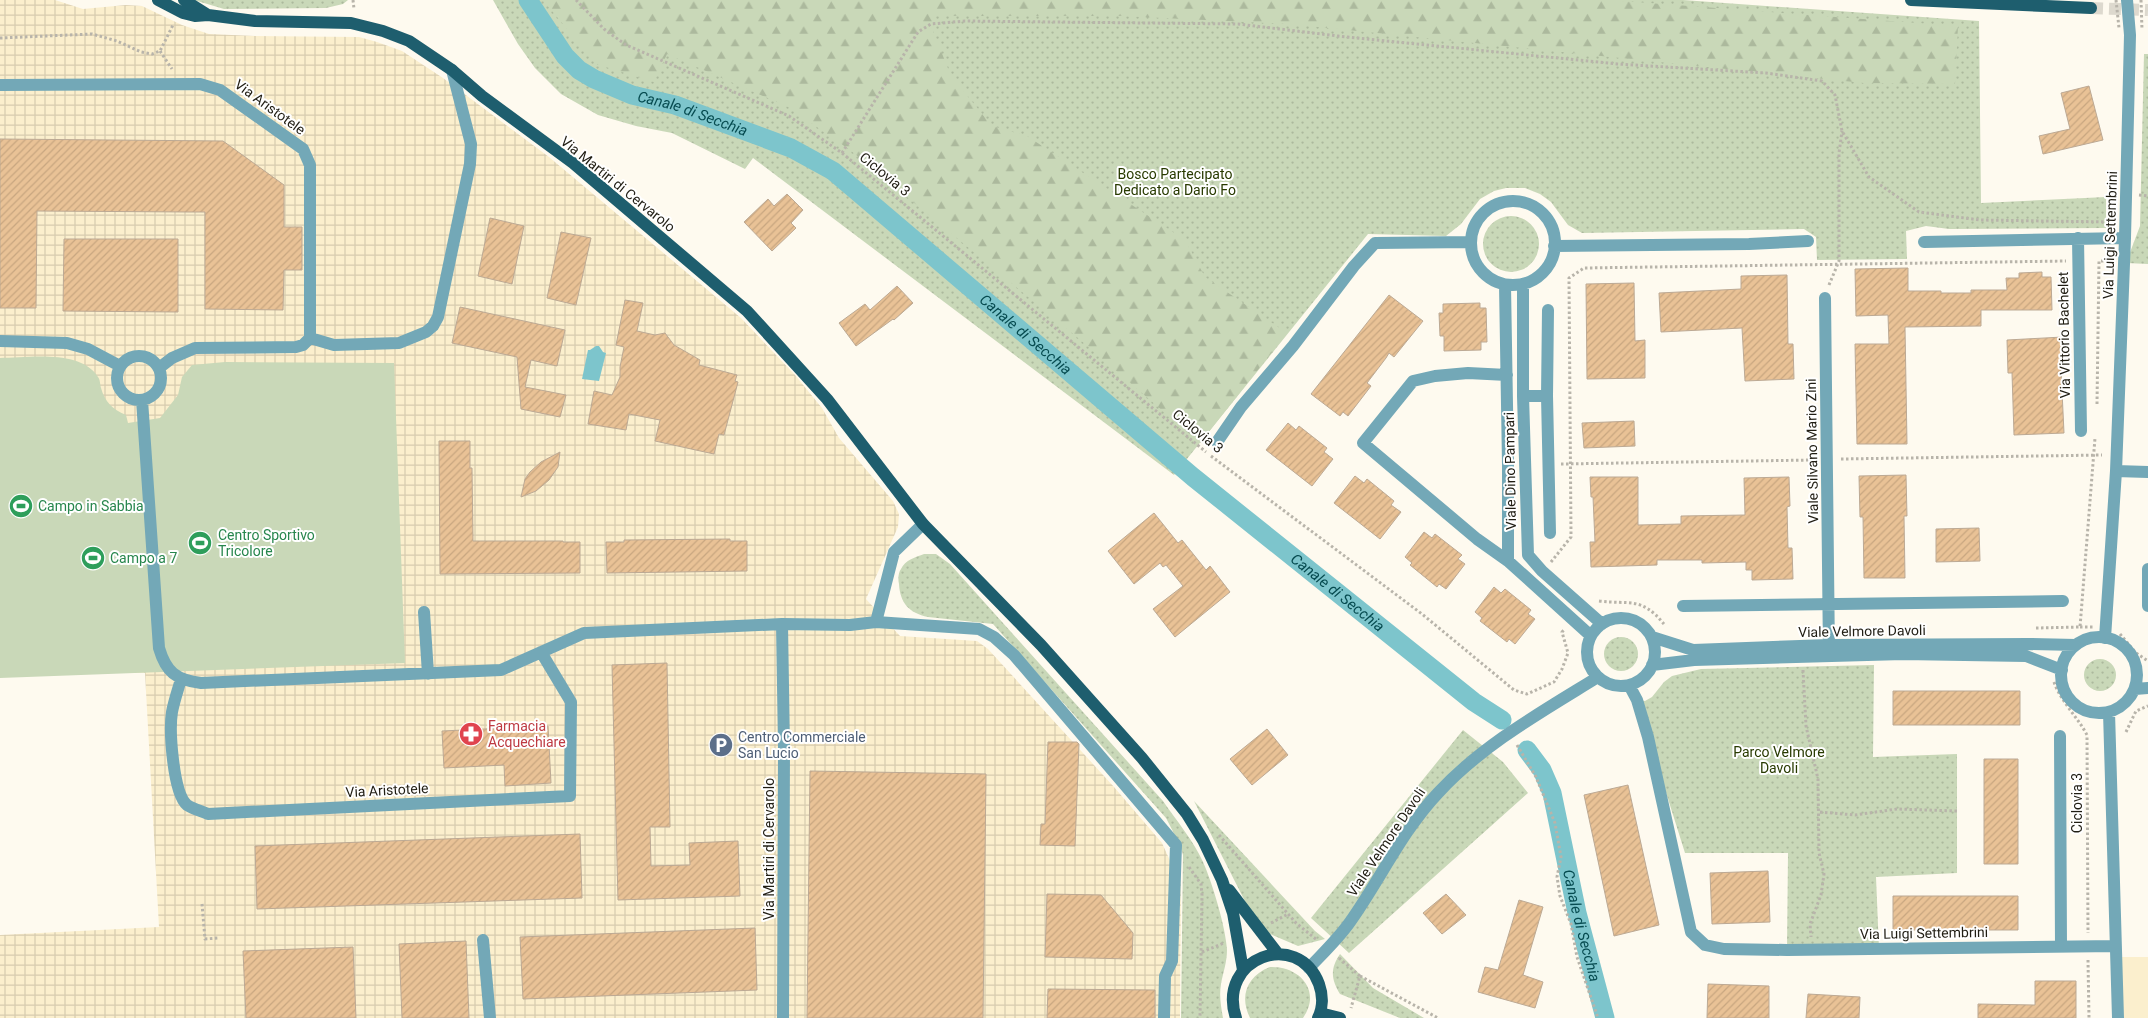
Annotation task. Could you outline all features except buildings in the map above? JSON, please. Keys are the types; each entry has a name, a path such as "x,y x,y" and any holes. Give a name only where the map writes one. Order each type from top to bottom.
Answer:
{"main road":[{"name":"Via Martiri di Cervarolo","path":"158,0 183,13 195,16 208,15 255,21 351,23 383,31 408,41 452,70 482,96 573,163 748,311 827,399 923,524 1041,644 1142,758 1187,814 1203,840 1222,880 1233,914 1243,970"},
{"name":"Via Martiri di Cervarolo","path":"184,0 208,15"},
{"path":"1911,0 2091,8"},
{"name":"Via Martiri di Cervarolo","path":"1222,880 1257,929 1278,954 1289,956 1309,968"},
{"path":"1236,1018 1232,994 1243,970 1258,958 1278,954"},
{"path":"1309,968 1317,978 1321,989 1322,1001 1319,1015 1340,1018"}],"street":[{"name":"Via Luigi Settembrini","path":"2105,638 2116,471 2125,238 2130,35 2127,0"},
{"path":"159,368 172,358 195,348 296,347 303,345 310,338 334,345 399,343 426,332 433,326 438,317 470,164 471,144 452,70"},
{"name":"Via Aristotele","path":"0,85 200,84 220,90 303,149 310,164 310,338"},
{"path":"1515,202 1528,204 1539,211 1548,221 1553,233 1554,246 1551,259 1545,270 1535,279 1523,284 1505,284 1493,281 1484,274 1476,264 1472,254 1471,242 1473,229 1480,217 1496,206 1515,202"},
{"name":"Via Vittorio Bachelet","path":"2078,238 2081,431"},
{"path":"1924,242 2125,238"},
{"path":"1554,246 1749,244 1808,241"},
{"path":"1217,442 1241,407 1293,346 1354,266 1375,243 1471,242"},
{"name":"Viale Dino Pampari","path":"1505,284 1508,561"},
{"name":"Viale Dino Pampari","path":"1523,284 1523,396 1528,555 1542,571 1602,624"},
{"name":"Viale Silvano Mario Zini","path":"1825,298 1829,651"},
{"path":"1548,310 1547,396 1550,533"},
{"path":"0,341 67,343 88,349 120,366"},
{"path":"144,356 150,358 159,368 161,375 158,388 148,398 142,400 128,397 118,387 117,372 120,366 130,357 144,356"},
{"path":"1507,375 1468,373 1435,376 1413,381 1363,443 1477,539 1508,561 1591,636"},
{"path":"1523,396 1547,396"},
{"path":"142,400 159,648 167,668 181,679 201,682 501,670 584,633 782,624 850,625 876,622 979,629 994,637 1014,655 1176,846 1172,961 1165,976 1164,1018"},
{"path":"2116,471 2148,472"},
{"path":"876,622 894,552 923,524"},
{"path":"2148,569 2148,606"},
{"path":"1683,606 2063,601"},
{"path":"424,612 428,674"},
{"name":"Viale Velmore Davoli","path":"1602,624 1616,618 1628,619 1645,628 1652,637 1693,650 2026,656 2062,670"},
{"name":"Via Martiri di Cervarolo","path":"782,624 784,748 783,1018"},
{"path":"1602,624 1591,636 1587,648 1587,656 1592,669 1598,677 1618,686 1628,685 1641,679 1652,665 1655,654 1652,637"},
{"path":"2092,638 2105,638 2125,647 2142,668 2137,676 2135,689 2121,706 2109,712 2094,713 2082,709 2073,703 2065,693 2062,683 2062,670 2067,655 2076,645 2092,638"},
{"name":"Viale Velmore Davoli","path":"1652,665 1694,660 1829,651 2028,644 2076,645"},
{"name":"Via Aristotele","path":"181,679 172,712 171,726 176,786 180,797 186,804 208,814 570,796 571,702 541,652"},
{"name":"Viale Velmore Davoli","path":"1309,968 1349,924 1405,837 1438,793 1475,760 1526,722 1598,677"},
{"name":"Via Luigi Settembrini","path":"1628,685 1637,700 1648,737 1691,932 1705,945 1724,949 1811,950 2061,947 2088,941 2116,946"},
{"path":"2135,689 2148,688"},
{"path":"2109,712 2118,1018"},
{"path":"2060,736 2061,947"},
{"path":"484,940 490,1018"}],"path":[{"name":"Ciclovia 3","path":"576,0 604,29 626,45 789,116 842,153 1208,454 1422,614 1514,690 1527,694 1554,682"},
{"path":"2116,0 2119,28"},
{"path":"2141,0 2142,30"},
{"path":"842,153 918,32 931,24 965,21 1238,24 1617,64 1766,73 1822,81 1835,95 1842,131 1839,153 1838,264 1825,298"},
{"path":"0,38 92,34 152,54 160,51 173,25"},
{"path":"1842,131 1869,177 1919,212 1980,220 2095,220 2113,222"},
{"path":"2141,196 2148,196"},
{"path":"1548,568 1571,537 1568,278 1584,268 2099,261"},
{"path":"1591,600 1599,601"},
{"path":"1803,667 1806,726 1818,779 1820,812 1819,853 1824,874 1821,895 1810,924 1811,950"},
{"name":"Ciclovia 3","path":"2053,680 2065,705 2079,721 2087,735 2089,1018"},
{"path":"1515,744 1536,777 1554,823 1561,857 1557,876 1560,896 1571,924 1576,957 1598,1018"},
{"path":"1820,812 1855,815 1897,809 1957,811"},
{"path":"1213,828 1296,923 1360,976 1438,1018"},
{"path":"1176,860 1184,862 1192,869 1200,884 1200,1018"},
{"path":"202,904 205,939 218,938"},
{"path":"1350,1010 1360,976"}],"shaded area":[{"path":"0,0 55,0 83,9 126,5 142,6 182,25 209,34 359,37 402,51 443,78 549,157 741,318 795,375 822,408 839,438 893,501 899,514 898,527 866,599 900,636 977,641 988,649 1114,787 1162,843 1171,863 1181,867 1180,1018 0,1018 0,935 159,927 145,673 0,672"},
{"path":"2121,957 2148,957 2148,1018 2123,1018"}],"green space":[{"path":"194,0 348,0 343,4 326,8 224,9"},
{"name":"Bosco Partecipato Dedicato a Dario Fo","path":"493,0 1683,0 1979,21 1981,203 2106,197 2106,228 1949,229 1926,226 1906,231 1907,259 1817,260 1816,237 1804,229 1582,233 1568,225 1551,202 1540,194 1525,188 1506,188 1494,191 1480,199 1461,224 1446,236 1368,234 1174,475 753,158 745,169 672,133 636,126 598,115 561,94 535,68 518,44"},
{"path":"543,0 1608,0 1958,26 1955,84 1864,83 1289,24 1122,16 935,16 933,31 951,76 992,126 1027,136 1185,240 1205,277 1287,333 1200,443 1078,338 850,150 788,107 667,54 654,82 596,64"},
{"path":"2144,54 2148,54 2148,264 2126,263 2140,226"},
{"path":"1511,216 1522,218 1531,224 1537,233 1539,244 1537,255 1531,264 1522,270 1511,272 1500,270 1491,264 1485,255 1483,244 1485,233 1491,224 1500,218"},
{"name":"Centro Sportivo Tricolore","path":"53,357 79,362 90,368 98,377 107,401 113,408 126,415 128,423 160,418 178,395 182,377 192,365 225,362 394,363 405,663 0,678 0,358"},
{"path":"924,554 936,554 950,564 1163,801 1189,838 1207,871 1224,930 1227,950 1220,988 1223,1018 1181,1018 1183,855 1181,847 1166,818 993,624 928,617 916,613 907,606 901,597 898,579 899,572 908,561"},
{"path":"1621,637 1633,642 1638,654 1633,666 1621,671 1609,666 1604,654 1609,642"},
{"path":"2100,659 2111,664 2116,675 2111,686 2100,691 2089,686 2084,675 2089,664"},
{"name":"Parco Velmore Davoli","path":"1874,665 1873,757 1957,754 1957,873 1876,877 1879,949 1787,950 1788,853 1685,853 1637,700 1645,701 1652,697 1664,682 1672,676 1701,669"},
{"path":"1463,730 1503,762 1528,793 1349,953 1311,918"},
{"path":"1194,801 1315,931 1325,939 1298,946 1270,934 1252,915"},
{"path":"1340,954 1373,988 1424,1018 1400,1018 1340,994 1333,979 1333,969"},
{"path":"1270,967 1290,971 1305,982 1310,998 1303,1018 1250,1018 1245,1002 1247,988 1256,976"}],"water":[{"path":"599,346 606,353 599,381 582,379 588,350"}],"waterway":[{"name":"Canale di Secchia","path":"528,0 565,56 579,70 594,79 632,95 675,105 791,148 833,171 1193,477 1474,702 1502,720"},
{"name":"Canale di Secchia","path":"1527,750 1542,770 1552,793 1577,913 1605,1018"}],"tunnel":[{"path":"2091,8 2148,10"}],"place":[{"name":"Campo in Sabbia","path":"21,506"},
{"name":"Centro Sportivo Tricolore","path":"200,543"},
{"name":"Campo a 7","path":"93,558"},
{"name":"Farmacia Acquechiare","path":"471,734"},
{"name":"Centro Commerciale San Lucio","path":"721,745"}]}
